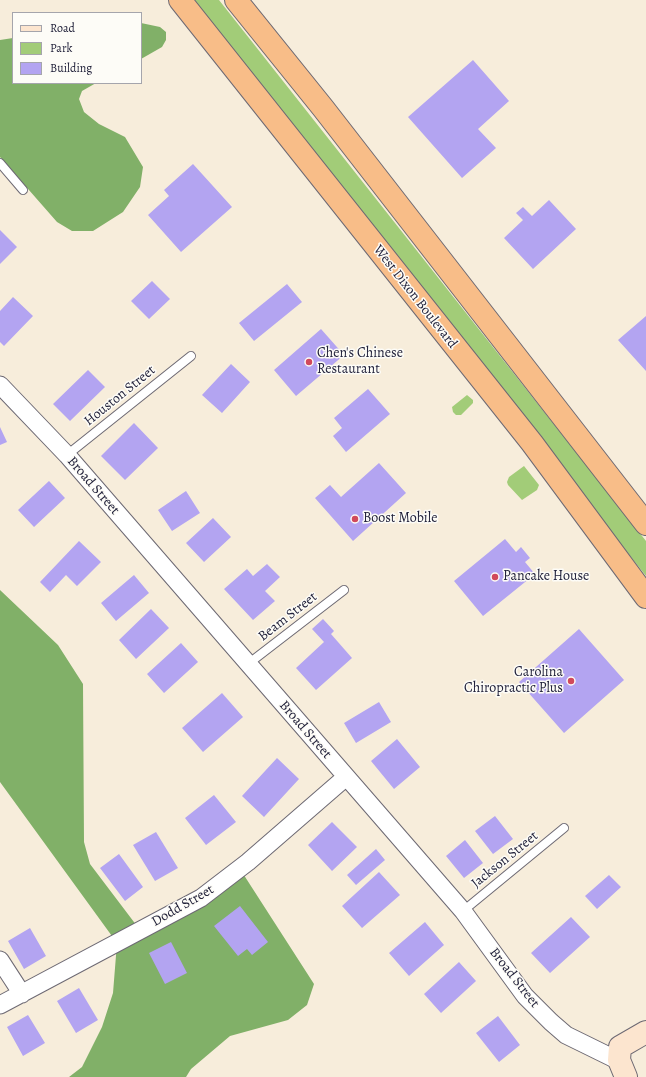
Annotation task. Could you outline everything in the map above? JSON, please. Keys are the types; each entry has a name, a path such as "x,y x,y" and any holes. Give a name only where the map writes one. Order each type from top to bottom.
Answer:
{"highway":[{"name":"West Dixon Boulevard","path":"180,0 532,443 646,597"},
{"path":"236,0 328,114 646,524"}],"street":[{"name":"Broad Street","path":"0,384 66,455 463,911 525,996 551,1022 578,1042 623,1069"},
{"name":"Dodd Street","path":"0,1005 201,898 248,862 346,777"},
{"path":"0,960 22,994"},
{"path":"623,1069 618,1052 621,1045 646,1032"}],"lane":[{"path":"0,163 23,190"},
{"name":"Houston Street","path":"66,455 190,356"},
{"name":"Beam Street","path":"248,664 344,590"},
{"name":"Jackson Street","path":"463,911 564,828"}],"green space":[{"path":"189,0 219,0 646,541 646,576"},
{"path":"142,23 160,27 166,32 166,40 162,47 142,58"},
{"path":"12,38 12,84 94,84 82,91 79,99 84,112 99,124 125,137 143,167 140,187 123,212 93,231 72,231 57,222 0,157 0,40"},
{"path":"467,395 473,400 473,403 461,415 456,415 453,412 452,407"},
{"path":"524,466 539,485 537,490 522,500 507,482 509,477"},
{"path":"0,590 58,645 83,684 84,842 90,864 140,930 240,869 314,984 307,1005 288,1020 230,1036 191,1069 186,1077 69,1077 82,1067 102,1027 113,993 117,943 0,782"}],"building":[{"path":"473,60 509,101 478,129 496,148 462,178 408,117"},
{"path":"193,164 232,207 181,252 148,215 169,196 164,190"},
{"path":"549,200 576,229 533,269 504,238 523,220 516,213 523,207 532,216"},
{"path":"0,230 17,247 0,264"},
{"path":"152,281 170,299 149,319 131,301"},
{"path":"287,284 302,302 254,341 239,323"},
{"path":"13,297 33,316 4,346 0,342 0,311"},
{"path":"646,316 646,371 618,340"},
{"name":"Chen's Chinese Restaurant","path":"321,329 344,355 296,396 274,370"},
{"path":"231,364 250,382 222,413 202,395"},
{"path":"88,370 105,387 70,421 53,404"},
{"path":"368,389 390,414 346,452 333,436 342,428 334,418"},
{"path":"134,423 158,448 125,480 101,456"},
{"path":"0,427 7,442 0,445"},
{"name":"Boost Mobile","path":"379,463 406,493 353,541 315,498 330,485 341,497"},
{"path":"49,481 65,498 34,527 18,510"},
{"path":"186,491 200,513 172,531 158,510"},
{"path":"213,518 231,537 204,562 186,543"},
{"name":"Pancake House","path":"505,539 516,552 521,547 530,558 525,562 535,574 483,616 454,581"},
{"path":"79,541 101,562 77,586 66,575 50,592 40,582"},
{"path":"267,564 280,577 265,591 275,601 253,620 224,589 247,569 253,576"},
{"path":"134,575 149,593 116,621 101,603"},
{"path":"151,609 169,628 136,659 119,640"},
{"path":"323,619 334,631 331,634 352,658 316,690 296,668 324,642 312,629"},
{"name":"Carolina Chiropractic Plus","path":"579,629 624,680 564,733 519,682"},
{"path":"181,643 198,662 164,693 147,674"},
{"path":"222,693 243,717 203,752 182,728"},
{"path":"379,702 391,722 356,743 344,723"},
{"path":"397,739 420,767 394,789 371,761"},
{"path":"277,758 299,779 264,817 242,796"},
{"path":"214,795 236,822 206,845 185,818"},
{"path":"495,816 513,839 493,854 475,831"},
{"path":"332,822 357,847 332,871 308,845"},
{"path":"156,832 178,868 155,881 133,845"},
{"path":"465,840 483,863 464,878 446,856"},
{"path":"376,849 385,860 356,885 347,875"},
{"path":"119,854 143,887 125,901 100,868"},
{"path":"379,872 400,895 362,928 342,906"},
{"path":"609,875 621,887 597,909 585,896"},
{"path":"240,906 268,942 252,955 247,949 238,956 214,926"},
{"path":"571,917 590,937 550,973 531,953"},
{"path":"425,922 444,945 409,976 389,953"},
{"path":"30,928 46,956 24,969 8,941"},
{"path":"171,942 187,973 165,984 149,953"},
{"path":"459,962 476,981 441,1013 424,994"},
{"path":"79,988 98,1020 76,1033 57,1001"},
{"path":"28,1015 45,1043 23,1056 7,1027"},
{"path":"498,1016 520,1045 499,1062 476,1033"}],"place":[{"name":"Chen's Chinese Restaurant","path":"309,362"},
{"name":"Boost Mobile","path":"355,519"},
{"name":"Pancake House","path":"495,577"},
{"name":"Carolina Chiropractic Plus","path":"571,681"}]}
